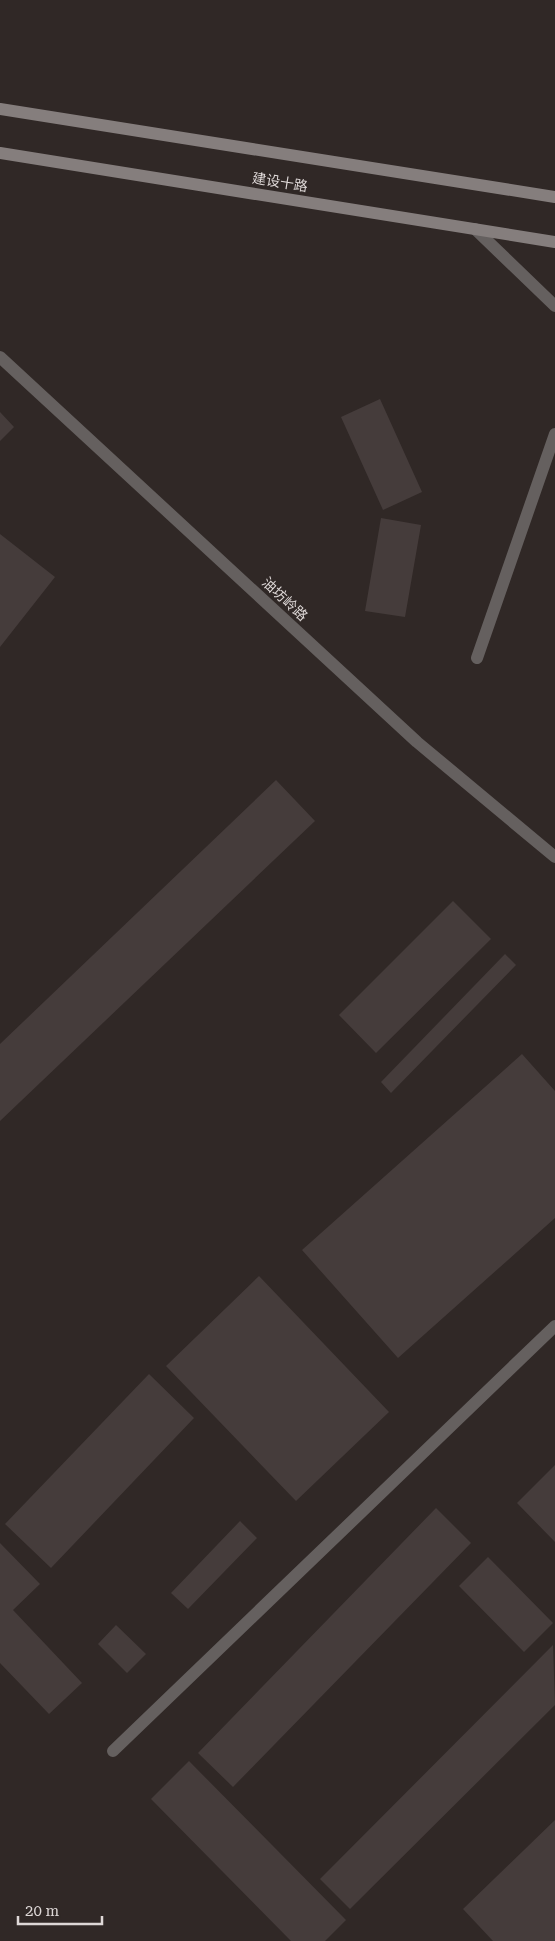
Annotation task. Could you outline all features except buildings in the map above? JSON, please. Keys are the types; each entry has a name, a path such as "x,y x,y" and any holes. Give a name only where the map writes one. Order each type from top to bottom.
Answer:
{"main road":[{"name":"建设十路","path":"0,109 555,197"},
{"name":"建设十路","path":"0,153 555,242"}],"street":[{"path":"475,229 555,306"},
{"name":"油坊岭路","path":"0,357 417,742 555,856"},
{"path":"477,658 555,434"},
{"path":"113,1751 555,1326"}]}
